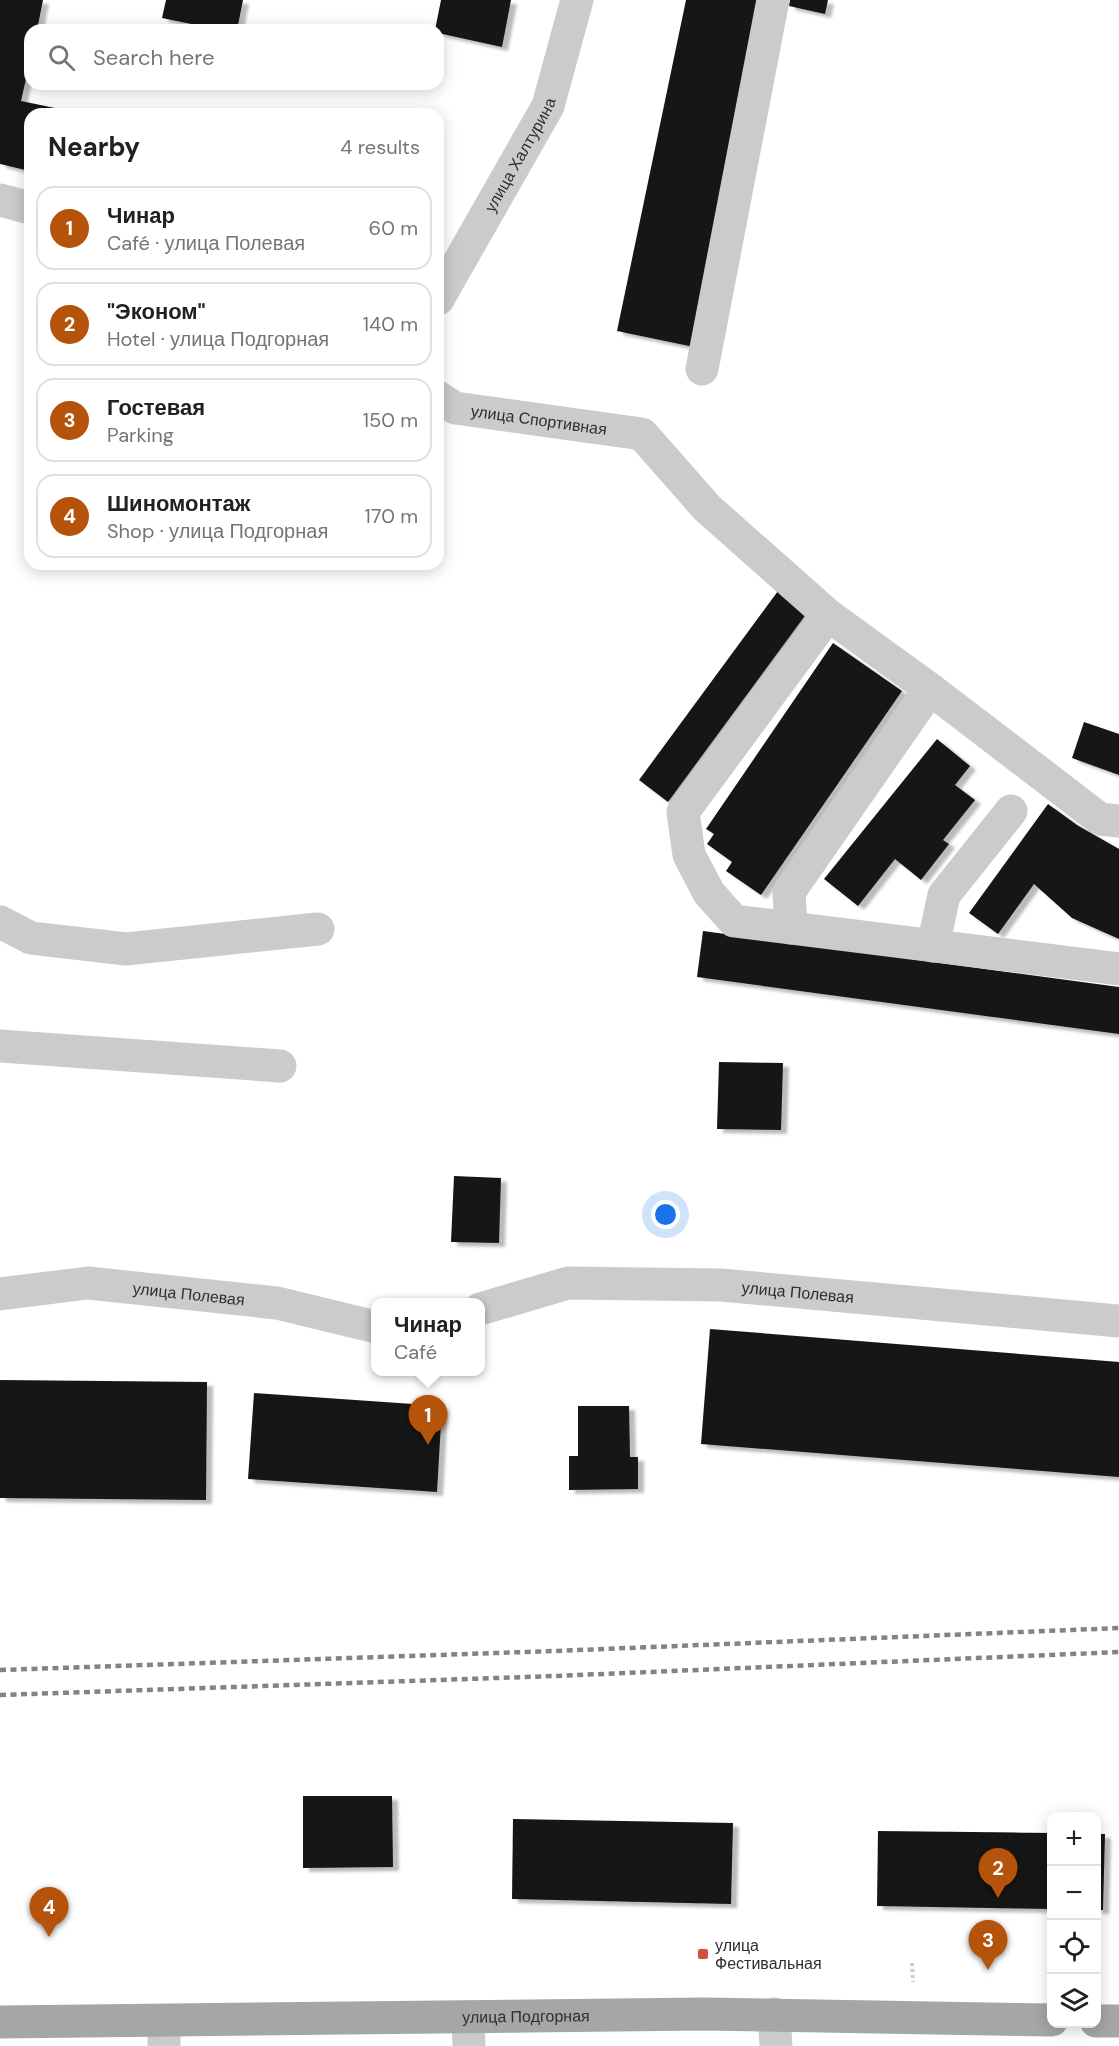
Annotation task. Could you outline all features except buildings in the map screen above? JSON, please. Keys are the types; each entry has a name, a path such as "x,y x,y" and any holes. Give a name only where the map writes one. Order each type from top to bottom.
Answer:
{"main road":[{"name":"улица Подгорная","path":"0,2022 164,2034 775,2030 1047,2020"},
{"path":"1101,2020 1119,2021"}],"street":[{"name":"улица Халтурина","path":"444,288 548,106 577,0"},
{"path":"702,369 773,0"},
{"path":"0,200 24,206"},
{"name":"улица Спортивная","path":"444,401 455,408 642,434 707,508 828,615"},
{"path":"1119,821 1100,819 930,689 828,615 684,812 689,855 709,893 734,921 1119,969"},
{"path":"791,928 789,892 930,689"},
{"path":"933,946 944,895 1011,811"},
{"path":"0,922 31,938 126,949 318,929"},
{"path":"0,1046 280,1066"},
{"name":"улица Полевая","path":"0,1294 88,1283 278,1304 371,1327"},
{"name":"улица Полевая","path":"485,1308 568,1283 721,1284 1119,1321"}],"railway":[{"path":"0,1670 1119,1628"},
{"path":"0,1695 555,1676 1119,1652"}],"place":[{"name":"Чинар","path":"428,1445"},
{"name":"\"Эконом\"","path":"998,1898"},
{"name":"Шиномонтаж","path":"49,1937"},
{"name":"улица Фестивальная","path":"703,1954"},
{"name":"Гостевая","path":"988,1970"}]}
